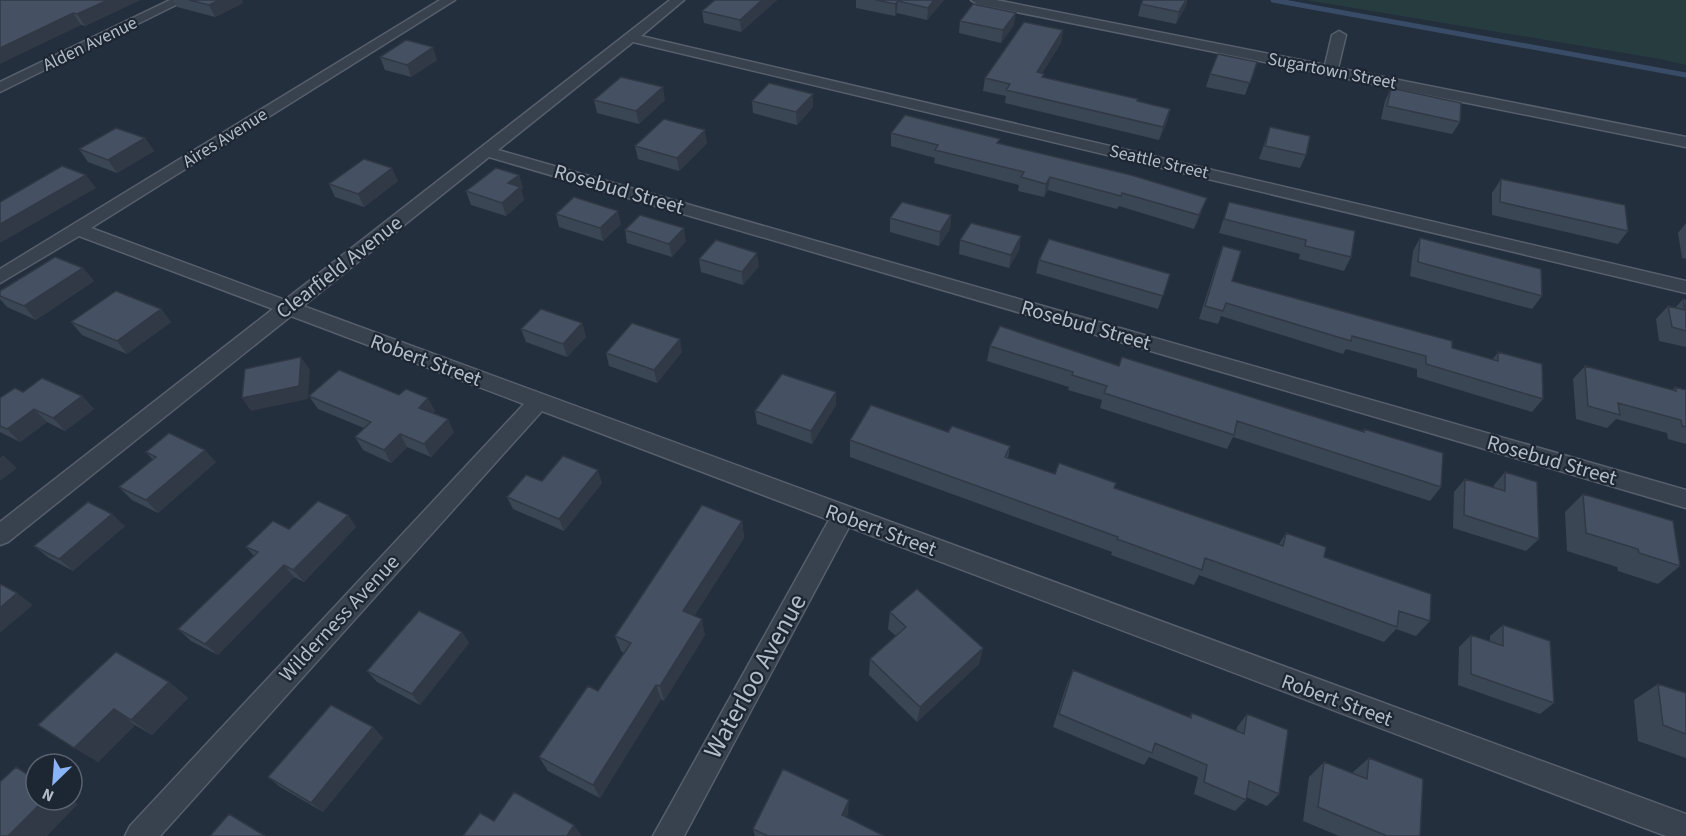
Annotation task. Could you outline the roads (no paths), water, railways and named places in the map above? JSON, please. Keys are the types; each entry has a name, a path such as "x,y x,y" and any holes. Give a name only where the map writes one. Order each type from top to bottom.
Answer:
{"street":[{"name":"Alden Avenue","path":"0,88 180,0"},
{"name":"Aires Avenue","path":"0,277 449,0"},
{"name":"Clearfield Avenue","path":"0,535 678,0"},
{"name":"Sugartown Street","path":"977,0 1686,142"},
{"path":"1331,70 1339,35"},
{"name":"Seattle Street","path":"631,38 1686,287"},
{"name":"Rosebud Street","path":"485,151 1686,499"},
{"name":"Robert Street","path":"77,230 1686,829"},
{"name":"Wilderness Avenue","path":"140,836 539,401"},
{"name":"Waterloo Avenue","path":"668,836 843,516"}],"waterway":[{"path":"1273,0 1686,75"}]}
